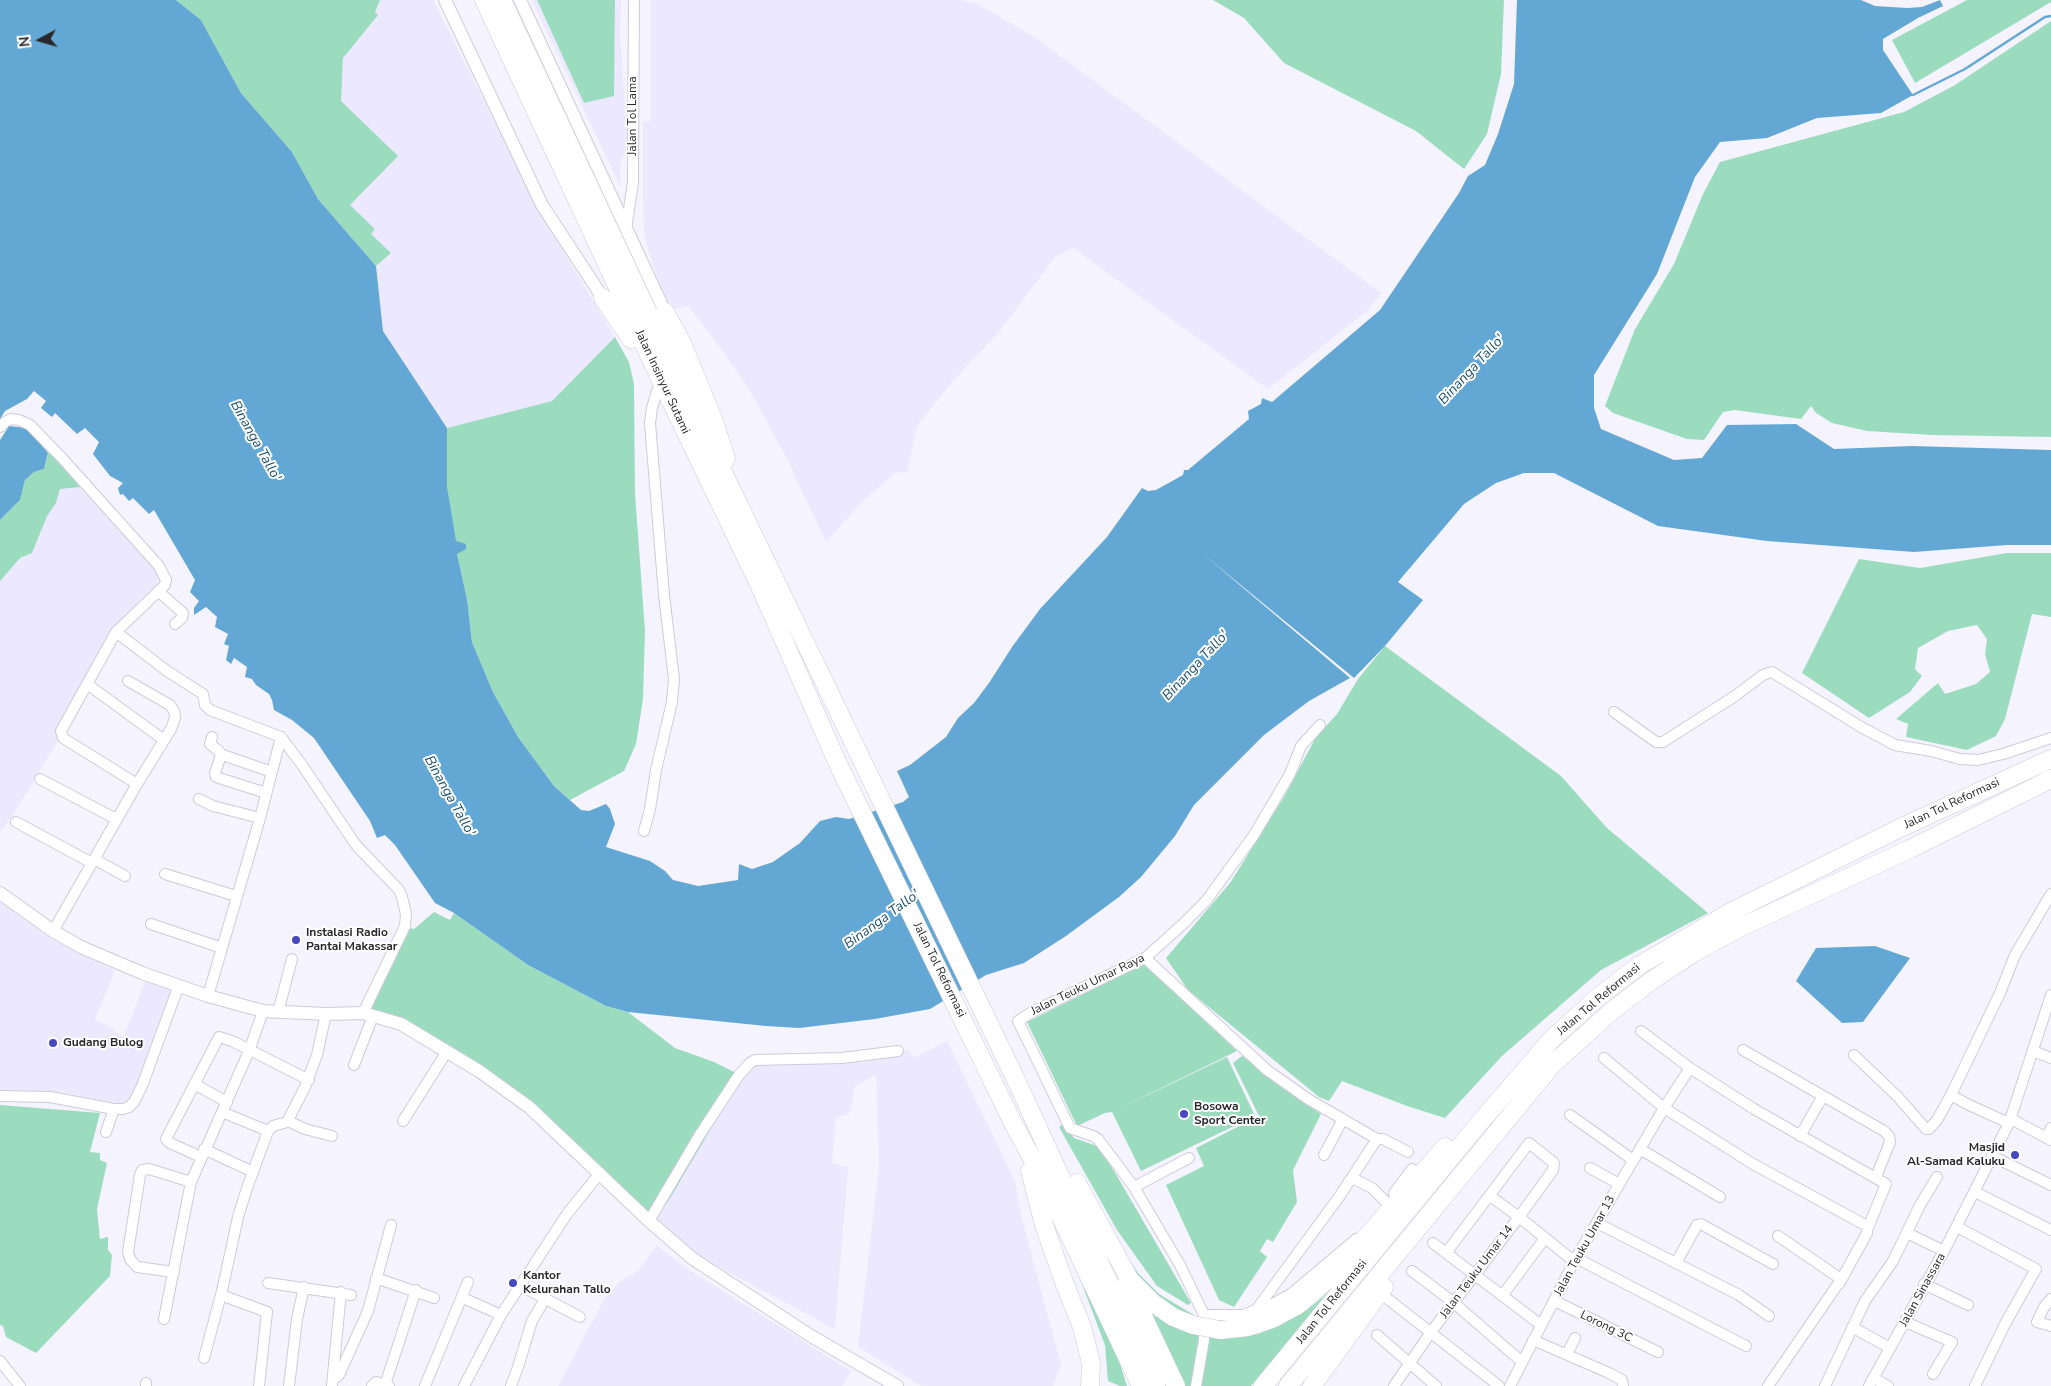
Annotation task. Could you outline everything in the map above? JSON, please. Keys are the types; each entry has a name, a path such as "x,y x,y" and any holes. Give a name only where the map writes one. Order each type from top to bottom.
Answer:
{"highway":[{"name":"Jalan Insinyur Sutami","path":"484,0 661,381 759,584 838,764"},
{"name":"Jalan Insinyur Sutami","path":"502,0 742,512 858,752"},
{"path":"603,298 661,381"},
{"path":"665,312 682,343 715,424 742,512"},
{"name":"Jalan Tol Reformasi","path":"858,752 1017,1082"},
{"name":"Jalan Tol Reformasi","path":"1263,1386 1476,1127 1551,1040 1597,998 1640,966 1730,913 1908,824 2051,759"},
{"name":"Jalan Tol Reformasi","path":"838,764 1013,1123"},
{"name":"Jalan Tol Reformasi","path":"1288,1386 1552,1065 1613,1010 1651,981 1695,952 1739,928 1910,849 2051,779"},
{"path":"1017,1082 1040,1116 1130,1280 1153,1303 1174,1317 1198,1320 1220,1330 1248,1327 1272,1319 1298,1305 1332,1275 1492,1093 1551,1040"},
{"path":"1312,1386 1343,1341 1552,1065"},
{"path":"1017,1082 1156,1386"},
{"path":"1013,1123 1038,1170 1137,1381"},
{"path":"1013,1123 1031,1173 1046,1233 1082,1328 1091,1363 1090,1386"},
{"path":"1110,1246 1176,1386"}],"street":[{"path":"445,0 542,205 603,298"},
{"path":"520,0 665,312"},
{"name":"Jalan Tol Lama","path":"626,231 633,182 634,0"},
{"path":"644,831 672,702 674,679 664,595 650,423 653,400 661,381"},
{"path":"0,427 9,420 24,422 48,443 159,566 166,581 116,632 62,729 62,737 137,784"},
{"path":"158,591 182,613 182,618 175,624"},
{"path":"116,632 173,675 202,693 205,698 205,705 210,710 281,737 356,845 399,890 406,914 405,926 368,1014 354,1065"},
{"path":"1614,712 1656,742 1663,742 1735,696 1763,675 1772,672 1861,727 1895,745 1931,751 1960,760 1978,760 2051,738"},
{"path":"53,931 116,819 175,723 172,708 144,689 128,681"},
{"path":"87,684 164,740"},
{"name":"Jalan Teuku Umar Raya","path":"1196,1386 1204,1340 1180,1265 1134,1188 1098,1139 1070,1128 1018,1021 1032,1012 1145,958 1182,925 1216,887 1254,835 1290,774 1302,746 1320,725"},
{"path":"212,737 210,744 220,754 272,772"},
{"path":"208,996 260,818 281,737"},
{"path":"220,754 215,773 216,777 266,793"},
{"path":"40,779 116,819"},
{"path":"198,799 213,806 260,818"},
{"path":"16,822 125,876"},
{"path":"165,874 236,896"},
{"path":"0,893 53,931 107,959 208,996 263,1011 368,1014 401,1024 479,1071 528,1107 649,1221 693,1259 811,1336 896,1386"},
{"path":"1854,1056 1898,1097 1927,1129 1937,1120 1951,1094 2000,993 2015,955 2051,894"},
{"path":"151,924 222,948"},
{"path":"1145,958 1267,1070 1308,1099 1376,1139 1383,1139 1408,1152"},
{"path":"278,1012 292,959"},
{"path":"0,1096 50,1097 114,1109 126,1109 134,1102 155,1052 179,985"},
{"name":"Jalan Sinassara","path":"1871,1382 1957,1227 2010,1121 2033,1051 2048,1013 2051,995"},
{"path":"164,1319 191,1182 202,1153 249,1051 263,1011"},
{"path":"288,1121 309,1080 321,1041 326,1014"},
{"path":"1641,1031 1690,1068 1754,1109 1886,1184 1867,1228 1839,1284 1768,1386"},
{"path":"253,1172 170,1143 166,1139 219,1037 309,1080"},
{"path":"1743,1050 1884,1131 1889,1136 1889,1148 1876,1177"},
{"path":"649,1221 704,1128 739,1074 750,1063 755,1060 842,1058 898,1051"},
{"path":"2033,1051 2051,1058"},
{"path":"404,1121 446,1052"},
{"path":"1604,1058 1664,1108 1753,1164 1867,1228"},
{"name":"Jalan Teuku Umar 13","path":"1514,1385 1522,1362 1576,1260 1664,1108 1690,1068"},
{"path":"194,1084 227,1102"},
{"path":"1951,1094 1985,1113 2050,1135"},
{"path":"1800,1136 1823,1096"},
{"path":"106,1132 114,1109"},
{"path":"222,1112 268,1131"},
{"path":"1570,1115 1634,1160"},
{"path":"1324,1155 1343,1119"},
{"path":"204,1358 221,1295 238,1217 268,1131 273,1126 288,1121 305,1129 332,1136"},
{"path":"1256,1310 1352,1178 1376,1139"},
{"path":"1446,1252 1529,1143 1554,1162 1555,1166 1519,1217 1490,1196"},
{"path":"1640,1149 1720,1197"},
{"path":"1992,1156 2051,1185"},
{"path":"1134,1188 1189,1158"},
{"path":"1590,1168 1619,1184"},
{"path":"174,1272 137,1267 130,1259 128,1252 140,1175 142,1170 148,1169 191,1182"},
{"path":"1198,1320 1243,1315 1279,1302 1302,1286 1357,1238 1387,1203 1412,1169"},
{"path":"464,1386 501,1316 567,1214 600,1173"},
{"path":"1825,1386 1865,1301 1893,1261 1920,1205 1937,1177"},
{"path":"1352,1178 1372,1188 1387,1203"},
{"path":"1975,1192 2051,1230"},
{"name":"Jalan Teuku Umar 14","path":"1394,1386 1431,1332 1519,1217 1576,1260 1746,1346"},
{"path":"1597,1223 1739,1295 1770,1316"},
{"path":"1676,1263 1697,1225 1701,1224 1773,1264"},
{"path":"333,1383 339,1375 368,1311 390,1225"},
{"path":"1957,1227 2036,1269 2005,1324 1975,1386"},
{"path":"1907,1233 1944,1251"},
{"path":"1778,1236 1838,1277 1840,1280 1839,1284"},
{"path":"1502,1296 1545,1238"},
{"path":"1433,1243 1541,1326"},
{"path":"1412,1271 1454,1303 1522,1362"},
{"path":"376,1278 416,1290 434,1298"},
{"path":"425,1386 468,1282"},
{"path":"268,1283 346,1293 333,1383"},
{"path":"1924,1284 1968,1305"},
{"path":"521,1286 580,1317"},
{"path":"289,1386 297,1319 304,1287"},
{"path":"372,1386 376,1382 387,1385 416,1290"},
{"path":"221,1295 267,1312 259,1386"},
{"path":"1384,1296 1499,1386"},
{"path":"463,1298 501,1316"},
{"path":"511,1386 532,1321 545,1299"},
{"path":"2051,1299 2044,1307 2037,1322 2051,1326"},
{"name":"Lorong 3C","path":"1554,1301 1658,1352"},
{"path":"1905,1322 1952,1342 1934,1374"},
{"path":"1852,1327 1890,1348"},
{"path":"1377,1335 1436,1386"},
{"path":"1567,1354 1575,1338"},
{"path":"1533,1340 1622,1380 1622,1386"},
{"path":"0,1361 20,1386"},
{"path":"1871,1382 1888,1386"}],"shaded area":[{"path":"380,0 433,0 541,214 615,337 552,401 447,428 383,331 376,266 391,253 371,234 375,229 350,205 341,101 343,58 377,15 375,12"},
{"path":"532,0 537,0 584,102 615,47 615,0 621,0 620,38 628,143 620,165 621,188"},
{"path":"651,0 961,0 978,4 1036,38 1381,293 1367,311 1268,389 1073,248 1055,257 999,332 952,382 917,426 907,472 895,473 862,502 826,542 786,457 749,389 688,306 671,310 654,268 644,235 643,190 643,122 651,121"},
{"path":"64,459 169,582 122,630 13,815 0,832 0,579"},
{"path":"0,898 23,919 50,938 115,971 95,1019 124,1036 147,977 179,989 131,1107 63,1092 0,1091"},
{"path":"947,1041 1015,1181 1021,1215 1061,1365 1053,1386 921,1386 858,1347 879,1166 876,1075 855,1086 850,1113 836,1118 832,1163 848,1167 835,1329 698,1256 657,1219 745,1071 754,1064 855,1059 908,1050 914,1058"},
{"path":"657,1245 683,1266 851,1371 842,1386 558,1386 606,1296 622,1280 637,1272"}],"green space":[{"path":"176,0 380,0 375,12 378,15 343,58 341,101 398,156 350,205 375,229 371,234 391,253 376,266 318,199 292,152 241,93 201,20"},
{"path":"537,0 615,0 614,96 584,103"},
{"path":"1213,0 1504,0 1501,74 1487,134 1464,169 1416,131 1284,63 1244,18"},
{"path":"1967,0 2051,0 2051,2 1915,83 1892,40"},
{"path":"2051,21 2051,437 1932,435 1867,431 1832,423 1816,413 1811,406 1801,419 1735,410 1723,412 1704,440 1687,439 1613,413 1605,406 1635,329 1674,264 1703,194 1720,162 1904,112 1955,85"},
{"path":"615,337 629,362 634,384 635,493 645,631 643,699 636,744 624,771 570,800 554,786 518,737 493,692 472,642 467,599 457,554 447,486 447,428 552,401"},
{"path":"49,451 80,487 60,489 56,503 47,516 32,553 20,558 0,581 0,520 20,500 25,480 34,472 44,469"},
{"path":"2007,553 2051,553 2051,617 2032,614 2005,719 1996,736 1967,750 1906,737 1908,724 1896,719 1938,683 1945,694 1976,684 1990,672 1985,654 1987,639 1977,625 1948,631 1918,648 1915,669 1922,676 1910,692 1869,718 1802,673 1859,559 1920,568"},
{"path":"1385,646 1561,776 1607,828 1708,913 1601,970 1502,1056 1445,1118 1407,1106 1342,1081 1329,1101 1319,1097 1188,990 1166,958 1230,883 1284,797 1316,737 1337,714 1358,679"},
{"path":"434,912 450,920 454,913 528,965 606,1006 628,1012 675,1048 714,1062 742,1076 669,1200 656,1216 649,1214 554,1122 510,1085 392,1015 368,1009 409,928 414,929"},
{"path":"1144,964 1237,1051 1112,1112 1105,1113 1077,1126 1027,1022"},
{"path":"1242,1056 1321,1114 1293,1170 1297,1202 1273,1242 1267,1239 1260,1251 1267,1257 1234,1307 1219,1300 1166,1185 1204,1166 1196,1148 1259,1116 1233,1063"},
{"name":"Bosowa Sport Center","path":"1227,1057 1255,1116 1141,1171 1112,1112"},
{"path":"0,1105 100,1113 90,1152 100,1153 100,1160 107,1163 97,1209 100,1239 108,1237 108,1250 112,1255 110,1276 36,1353 6,1337 3,1326 0,1325"},
{"path":"1063,1124 1074,1138 1100,1147 1191,1303 1188,1305 1157,1286 1117,1230 1059,1127"},
{"path":"1115,1238 1138,1273 1159,1294 1194,1315 1197,1322 1144,1289"},
{"path":"1377,1238 1251,1386 1180,1386 1142,1299 1163,1318 1199,1336 1221,1337 1258,1334 1307,1310 1323,1297"},
{"path":"1073,1260 1120,1364 1127,1386 1120,1386 1108,1381 1105,1345"}],"water":[{"name":"Binanga Tallo'","path":"0,0 176,0 201,20 241,93 292,152 318,199 376,266 383,331 447,428 447,486 456,541 466,544 466,549 457,554 467,599 472,642 493,692 518,737 554,786 581,810 589,811 606,804 610,809 615,824 606,847 650,861 665,871 673,880 698,886 738,880 739,864 752,869 773,862 800,843 820,821 836,817 849,819 903,802 909,797 897,771 910,765 946,737 958,718 974,703 989,683 1040,609 1107,537 1142,488 1148,491 1156,490 1183,475 1184,470 1188,470 1249,419 1248,411 1261,404 1262,398 1272,402 1380,310 1459,193 1468,176 1485,165 1498,134 1514,84 1517,0 1861,0 1875,6 1907,8 1922,7 1940,0 1943,6 1918,18 1883,39 1883,50 1913,95 1881,113 1817,118 1767,138 1720,142 1695,177 1657,274 1594,375 1594,408 1601,429 1674,460 1702,458 1727,425 1796,424 1834,449 1912,446 2051,450 2051,545 2007,545 1914,552 1767,541 1658,526 1554,473 1524,473 1496,483 1464,504 1398,582 1423,600 1385,646 1354,678 1203,554 1350,678 1309,701 1264,735 1194,805 1175,836 1141,877 1119,897 1066,936 1024,963 986,975 930,1009 875,1019 799,1028 628,1012 606,1006 528,965 454,913 435,903 395,845 385,835 377,838 370,821 314,738 292,720 274,710 269,694 256,685 252,679 245,677 247,667 234,658 231,664 226,660 229,646 224,644 228,634 215,627 217,617 206,607 194,615 194,608 199,601 190,592 195,580 154,510 149,514 133,498 129,501 123,494 120,495 118,488 123,483 110,476 93,454 99,442 85,428 77,434 55,413 52,417 41,408 46,401 34,391 27,399 5,411 0,419"},
{"path":"9,426 28,428 48,453 44,469 34,472 25,480 20,500 0,520 0,440"},
{"path":"1875,946 1910,958 1863,1022 1842,1023 1796,981 1816,948"}],"waterway":[{"path":"1913,95 1965,69 2045,17 2051,16"}],"place":[{"name":"Instalasi Radio Pantai Makassar","path":"296,940"},
{"name":"Gudang Bulog","path":"53,1043"},
{"name":"Bosowa Sport Center","path":"1184,1114"},
{"name":"Masjid Al-Samad Kaluku","path":"2015,1155"},
{"name":"Kantor Kelurahan Tallo","path":"513,1283"}]}
